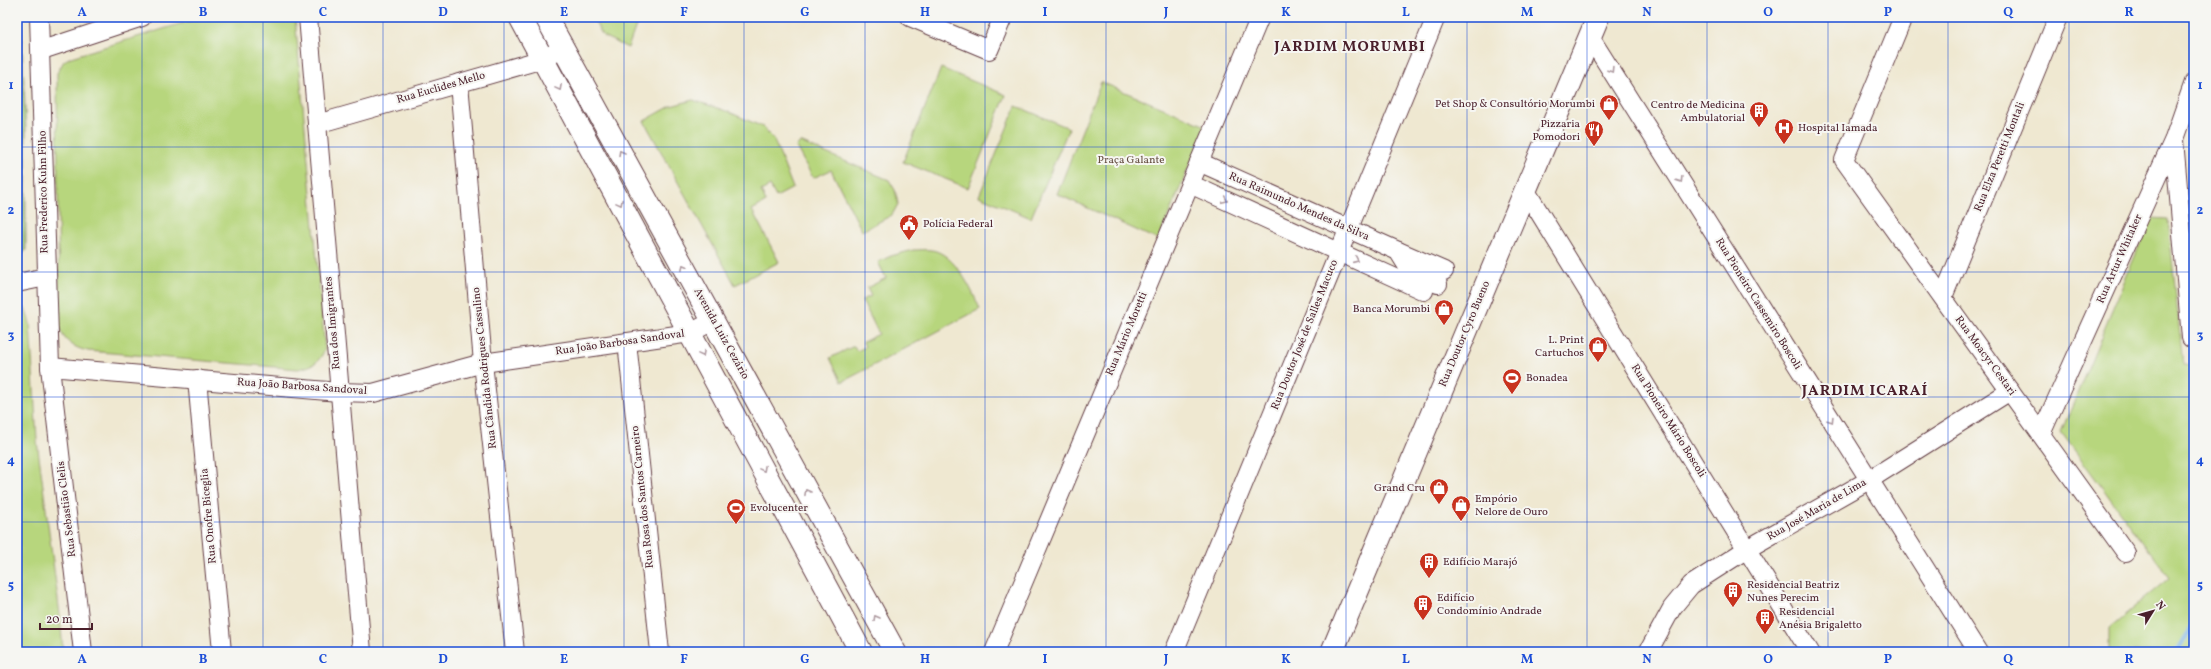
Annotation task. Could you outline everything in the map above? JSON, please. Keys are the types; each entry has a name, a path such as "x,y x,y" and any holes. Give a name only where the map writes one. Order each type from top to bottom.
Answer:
{"street":[{"name":"Rua Frederico Kuhn Filho","path":"39,17 42,50 46,277 50,367"},
{"path":"42,50 142,17"},
{"name":"Rua dos Imigrantes","path":"308,17 362,652"},
{"path":"520,17 861,652"},
{"name":"Avenida Luiz Cezário","path":"546,17 895,652"},
{"path":"910,17 989,50 1004,17"},
{"name":"Rua Mário Moretti","path":"994,652 1260,17"},
{"name":"Rua Doutor José de Salles Macuco","path":"1174,652 1436,17"},
{"name":"Rua Doutor Cyro Bueno","path":"1332,652 1598,17"},
{"name":"Rua Moacyr Cestari","path":"1903,17 1844,160 2126,552"},
{"name":"Rua Elza Peretti Montali","path":"1943,297 2058,17"},
{"name":"Rua Pioneiro Cassemiro Boscoli","path":"1590,37 1978,652"},
{"name":"Rua Euclides Mello","path":"318,124 543,59 564,48"},
{"name":"Rua Artur Whitaker","path":"2041,434 2174,139 2194,82"},
{"name":"Rua Cândida Rodrigues Cassulino","path":"459,83 483,363 515,652"},
{"path":"2174,139 2191,338"},
{"name":"Rua Raimundo Mendes da Silva","path":"1190,184 1339,252 1438,283 1410,272 1398,251 1199,162"},
{"path":"1249,211 1259,189"},
{"name":"Rua Pioneiro Mário Boscoli","path":"1526,190 1810,652"},
{"path":"17,283 46,277"},
{"name":"Rua João Barbosa Sandoval","path":"50,367 339,392 373,392 483,363 690,333 713,321"},
{"name":"Rua Rosa dos Santos Carneiro","path":"627,342 660,652"},
{"name":"Rua Sebastião Clelis","path":"50,367 83,652"},
{"name":"Rua Onofre Biceglia","path":"197,379 222,652"},
{"name":"Rua José Maria de Lima","path":"1648,652 1672,608 1691,585 1747,549 1869,480 2010,391"}],"green space":[{"path":"17,17 21,17 26,129 26,250 17,261"},
{"path":"203,17 295,17 325,349 318,361 308,367 298,369 88,351 78,348 69,342 60,330 57,73 64,61 71,57"},
{"path":"592,17 639,17 628,48 603,36"},
{"path":"941,68 1006,95 968,188 903,162"},
{"name":"Praça Galante","path":"1101,82 1206,126 1158,240 1057,194"},
{"path":"693,100 729,112 763,127 774,140 793,188 776,197 770,186 761,191 766,202 752,210 779,262 735,285 644,121 671,106"},
{"path":"1016,106 1069,128 1031,218 979,196"},
{"path":"800,142 889,180 895,190 898,204 892,215 862,231 831,170 813,178 796,147"},
{"path":"2151,218 2168,219 2183,365 2194,366 2194,652 2109,652 2109,628 2169,578 2061,432"},
{"path":"913,250 932,250 948,258 962,274 980,309 842,382 830,358 854,346 857,351 865,347 863,342 879,334 862,300 871,296 867,288 886,278 878,262 891,256"},
{"path":"17,302 25,308 30,323 37,441 60,615 63,652 17,652"}],"waterway":[{"path":"2176,652 2194,622"}],"place":[{"name":"Pet Shop & Consultório Morumbi","path":"1609,121"},
{"name":"Centro de Medicina Ambulatorial","path":"1759,128"},
{"name":"Hospital Iamada","path":"1784,145"},
{"name":"Pizzaria Pomodori","path":"1594,147"},
{"name":"Polícia Federal","path":"909,241"},
{"name":"Banca Morumbi","path":"1444,326"},
{"name":"L. Print Cartuchos","path":"1598,363"},
{"name":"Bonadea","path":"1512,395"},
{"name":"Grand Cru","path":"1439,505"},
{"name":"Empório Nelore de Ouro","path":"1461,522"},
{"name":"Evolucenter","path":"736,525"},
{"name":"Edifício Marajó","path":"1429,579"},
{"name":"Residencial Beatriz Nunes Perecim","path":"1733,608"},
{"name":"Edifício Condomínio Andrade","path":"1423,621"},
{"name":"Residencial Anésia Brigaletto","path":"1765,635"}],"district":[{"name":"JARDIM MORUMBI","path":"1350,47"},
{"name":"JARDIM ICARAÍ","path":"1865,391"}]}
